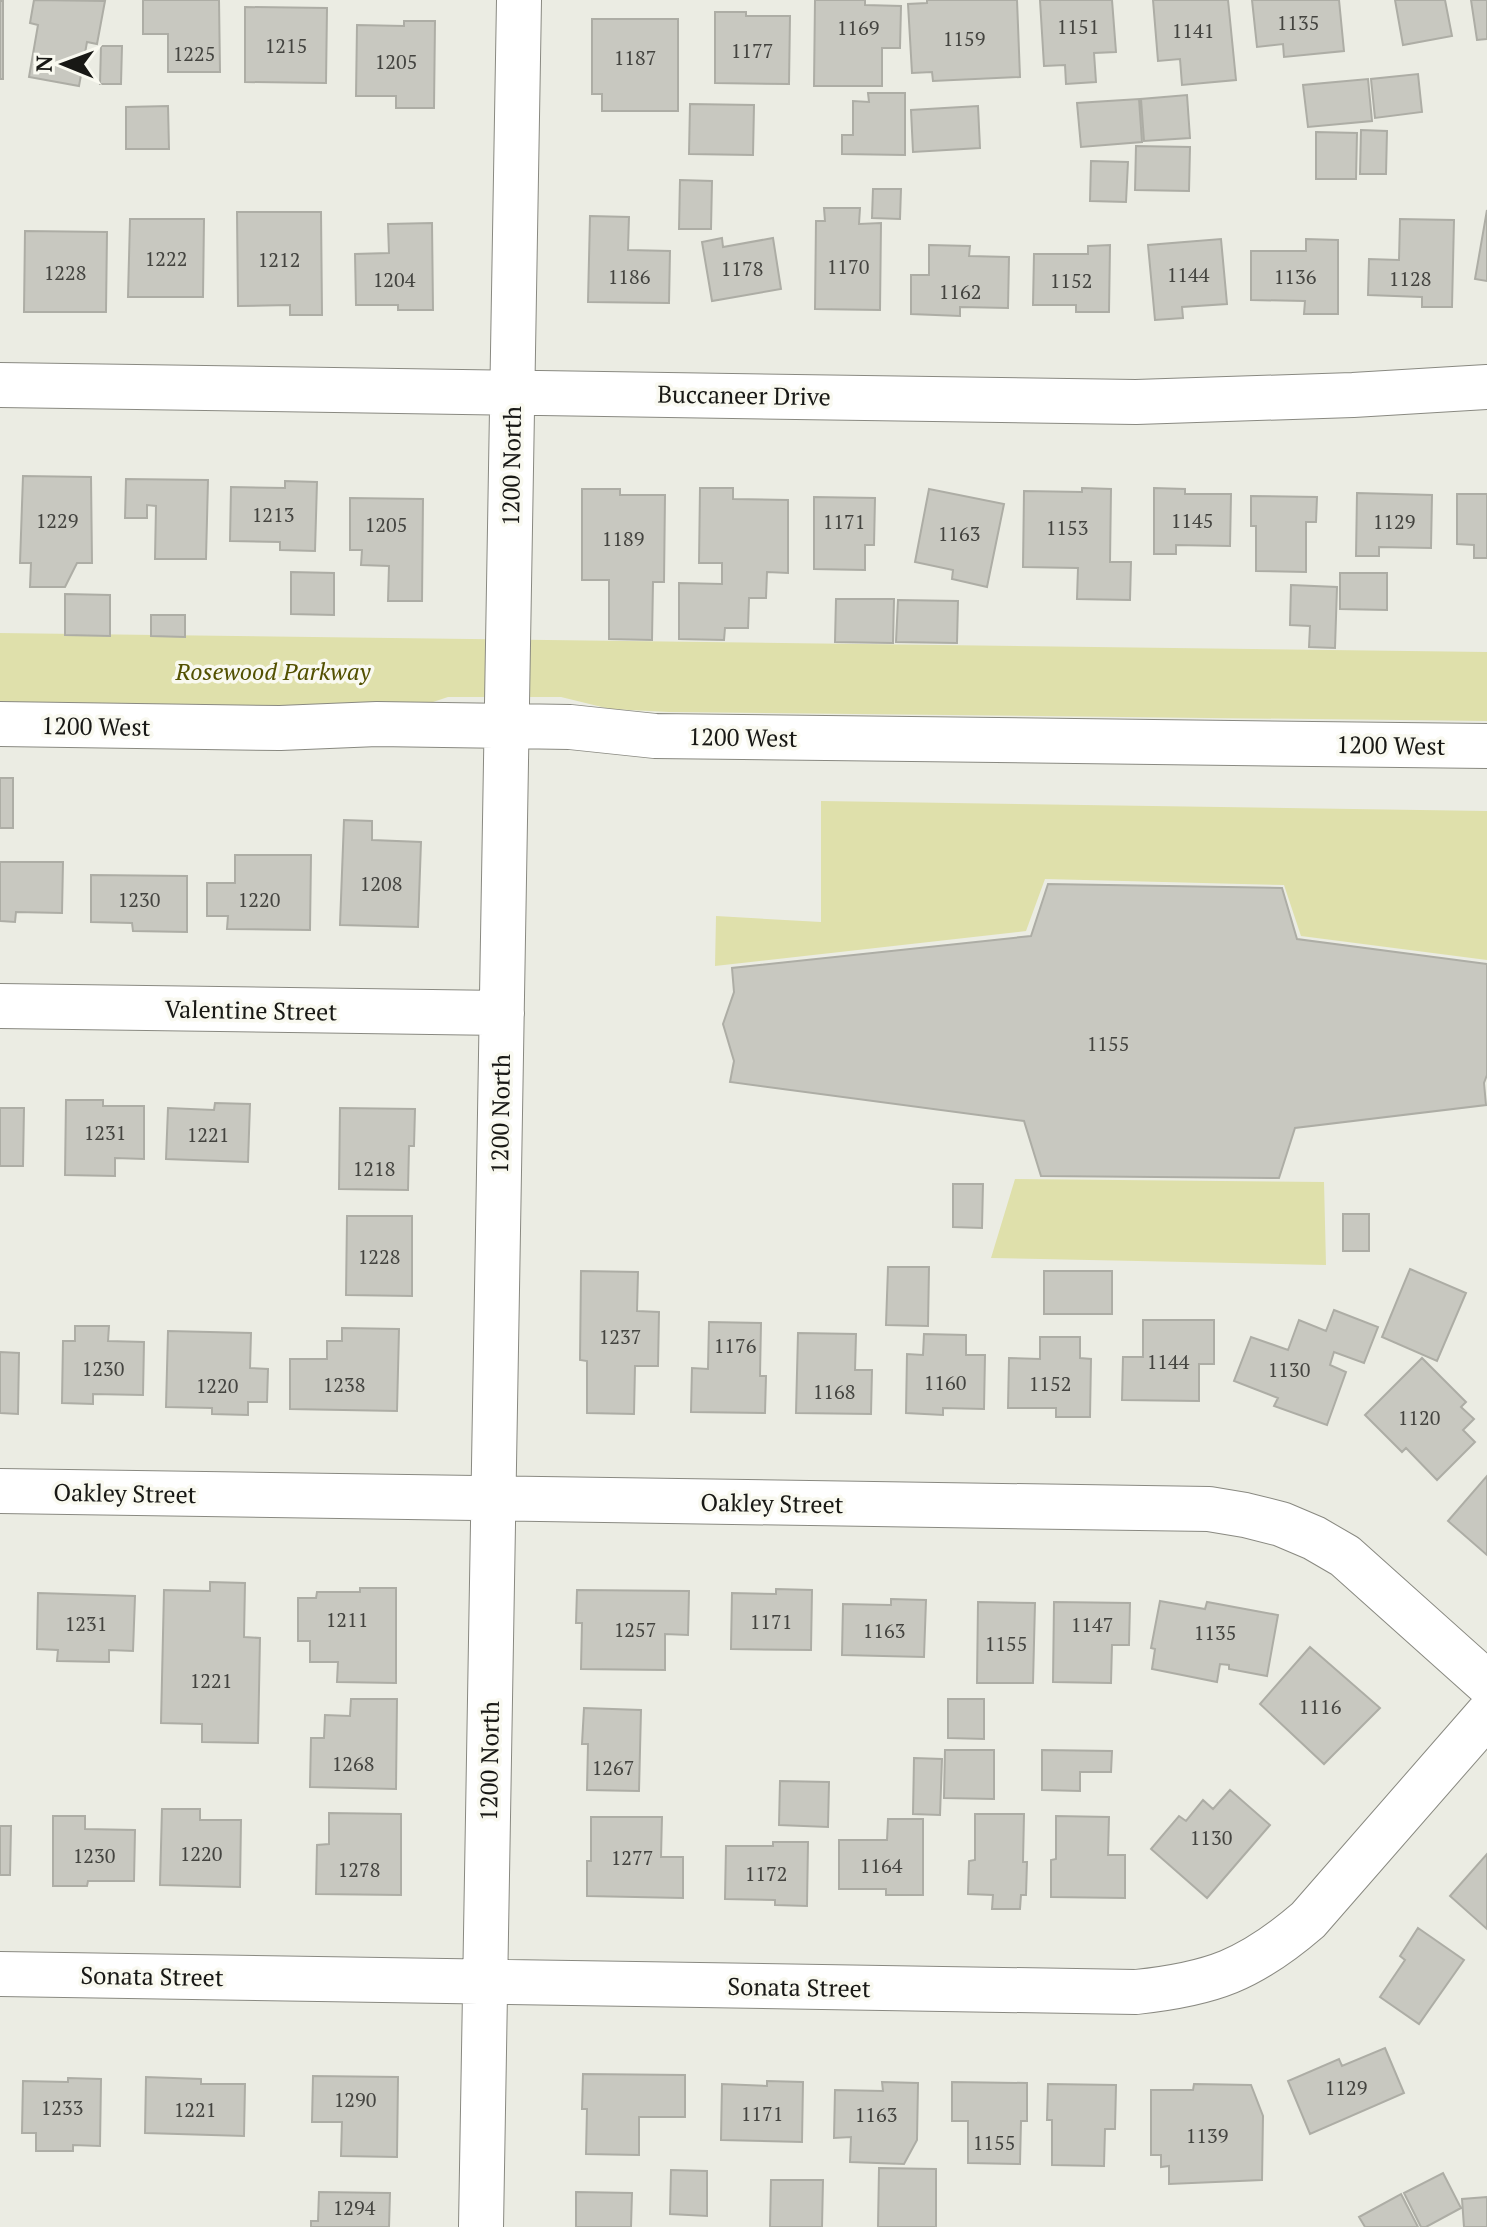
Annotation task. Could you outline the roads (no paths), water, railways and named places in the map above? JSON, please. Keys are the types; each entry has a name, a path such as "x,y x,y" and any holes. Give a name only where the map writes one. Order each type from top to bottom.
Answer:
{"street":[{"name":"1200 North","path":"481,2227 519,0"},
{"name":"Buccaneer Drive","path":"0,385 1136,402 1487,387"},
{"name":"1200 West","path":"0,724 280,728 377,724 570,727 655,736 1487,746"},
{"name":"Valentine Street","path":"0,1006 502,1013"},
{"name":"Oakley Street","path":"0,1491 1193,1509 1245,1515 1281,1524 1345,1556 1487,1683"},
{"name":"Sonata Street","path":"0,1974 1136,1992 1199,1983 1230,1973 1258,1959 1308,1920 1487,1715"}],"park label":[{"name":"Rosewood Parkway","path":"273,671"}]}
